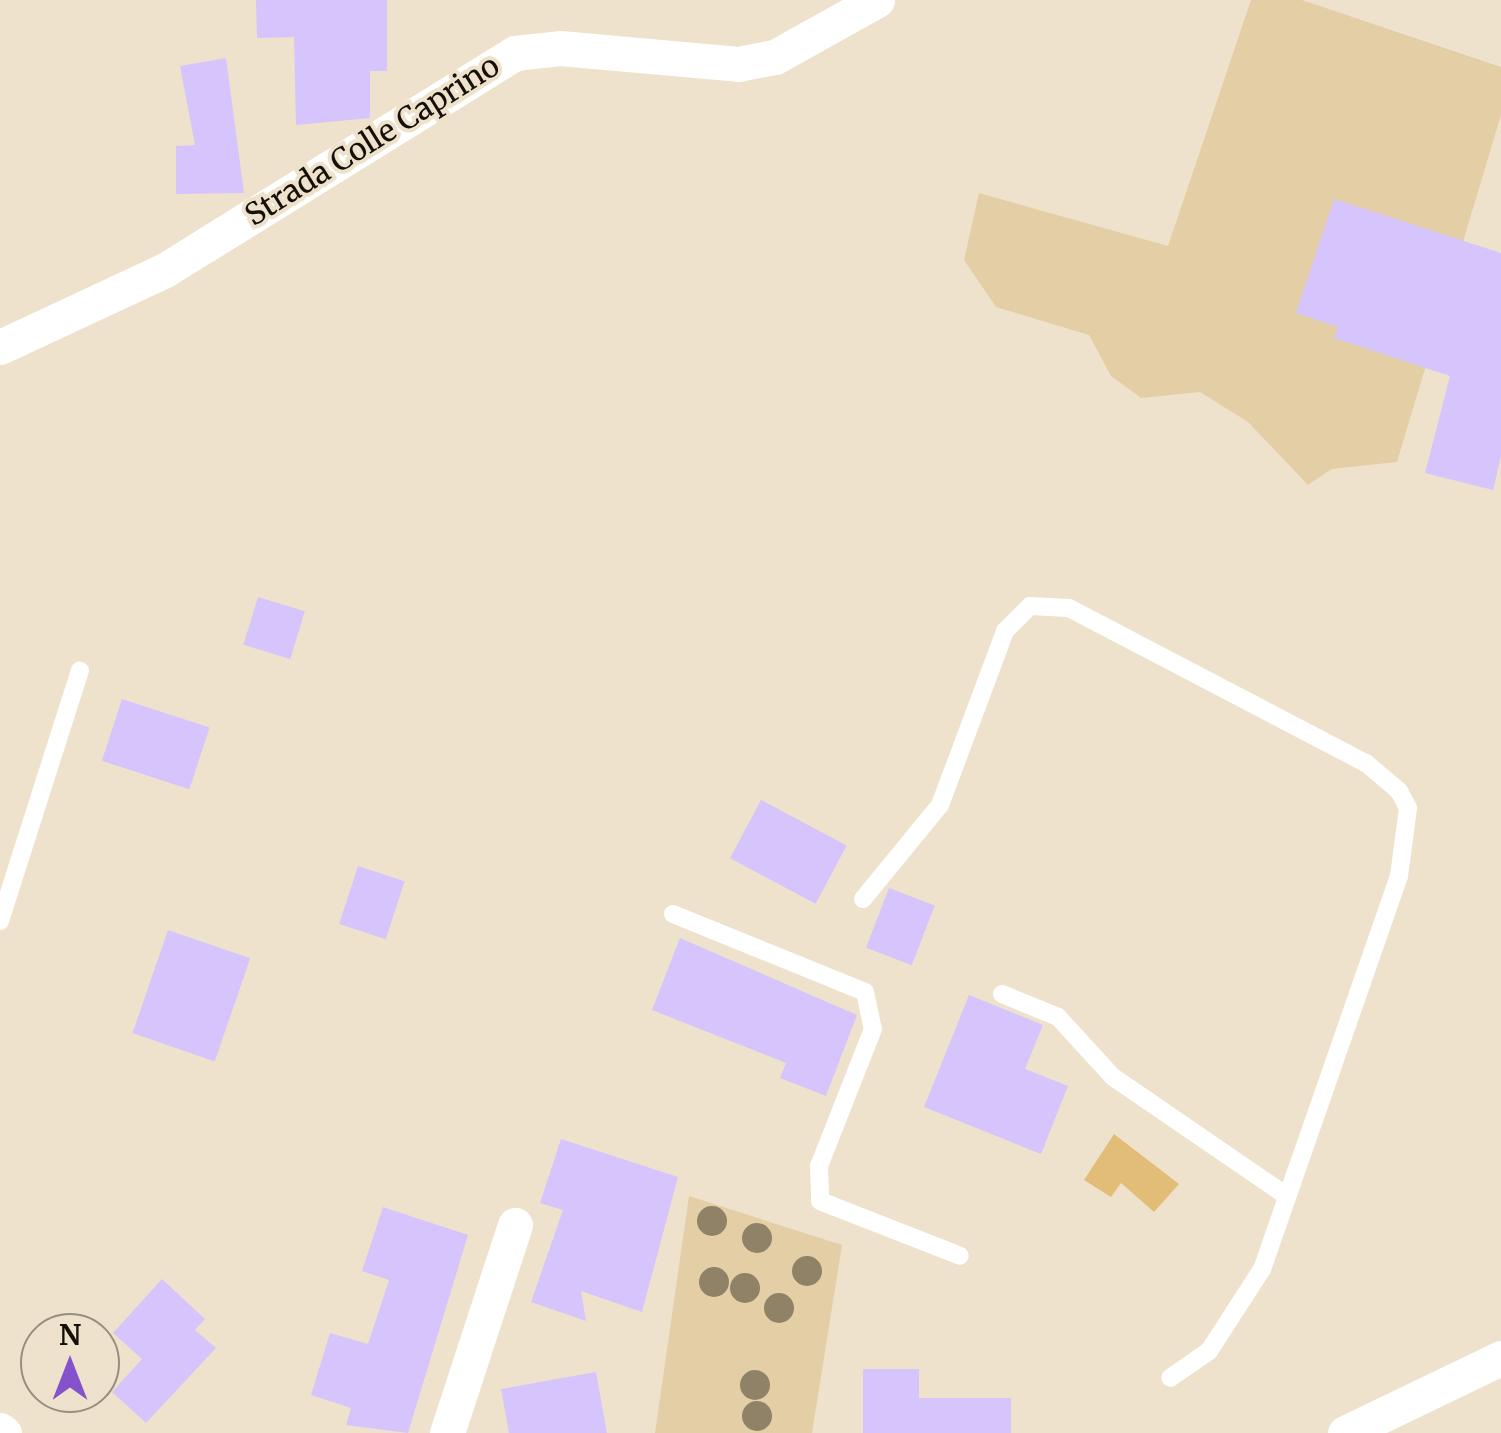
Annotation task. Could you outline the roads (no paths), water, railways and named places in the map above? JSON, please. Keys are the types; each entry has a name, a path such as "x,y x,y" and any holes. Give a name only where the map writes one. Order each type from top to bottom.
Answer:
{"street":[{"name":"Strada Colle Caprino","path":"0,347 164,270 515,53 560,48 738,64 775,57 877,0"},
{"path":"447,1433 515,1225"},
{"path":"1345,1433 1501,1358"}],"lane":[{"path":"863,899 954,781 1005,631 1030,606 1069,608 1385,776 1408,808 1399,876 1245,1305 1208,1351 1170,1378"},
{"path":"0,920 80,670"},
{"path":"673,914 866,992 873,1029 820,1166 820,1201 960,1256"},
{"path":"1002,994 1058,1018 1113,1076 1287,1196"}]}
